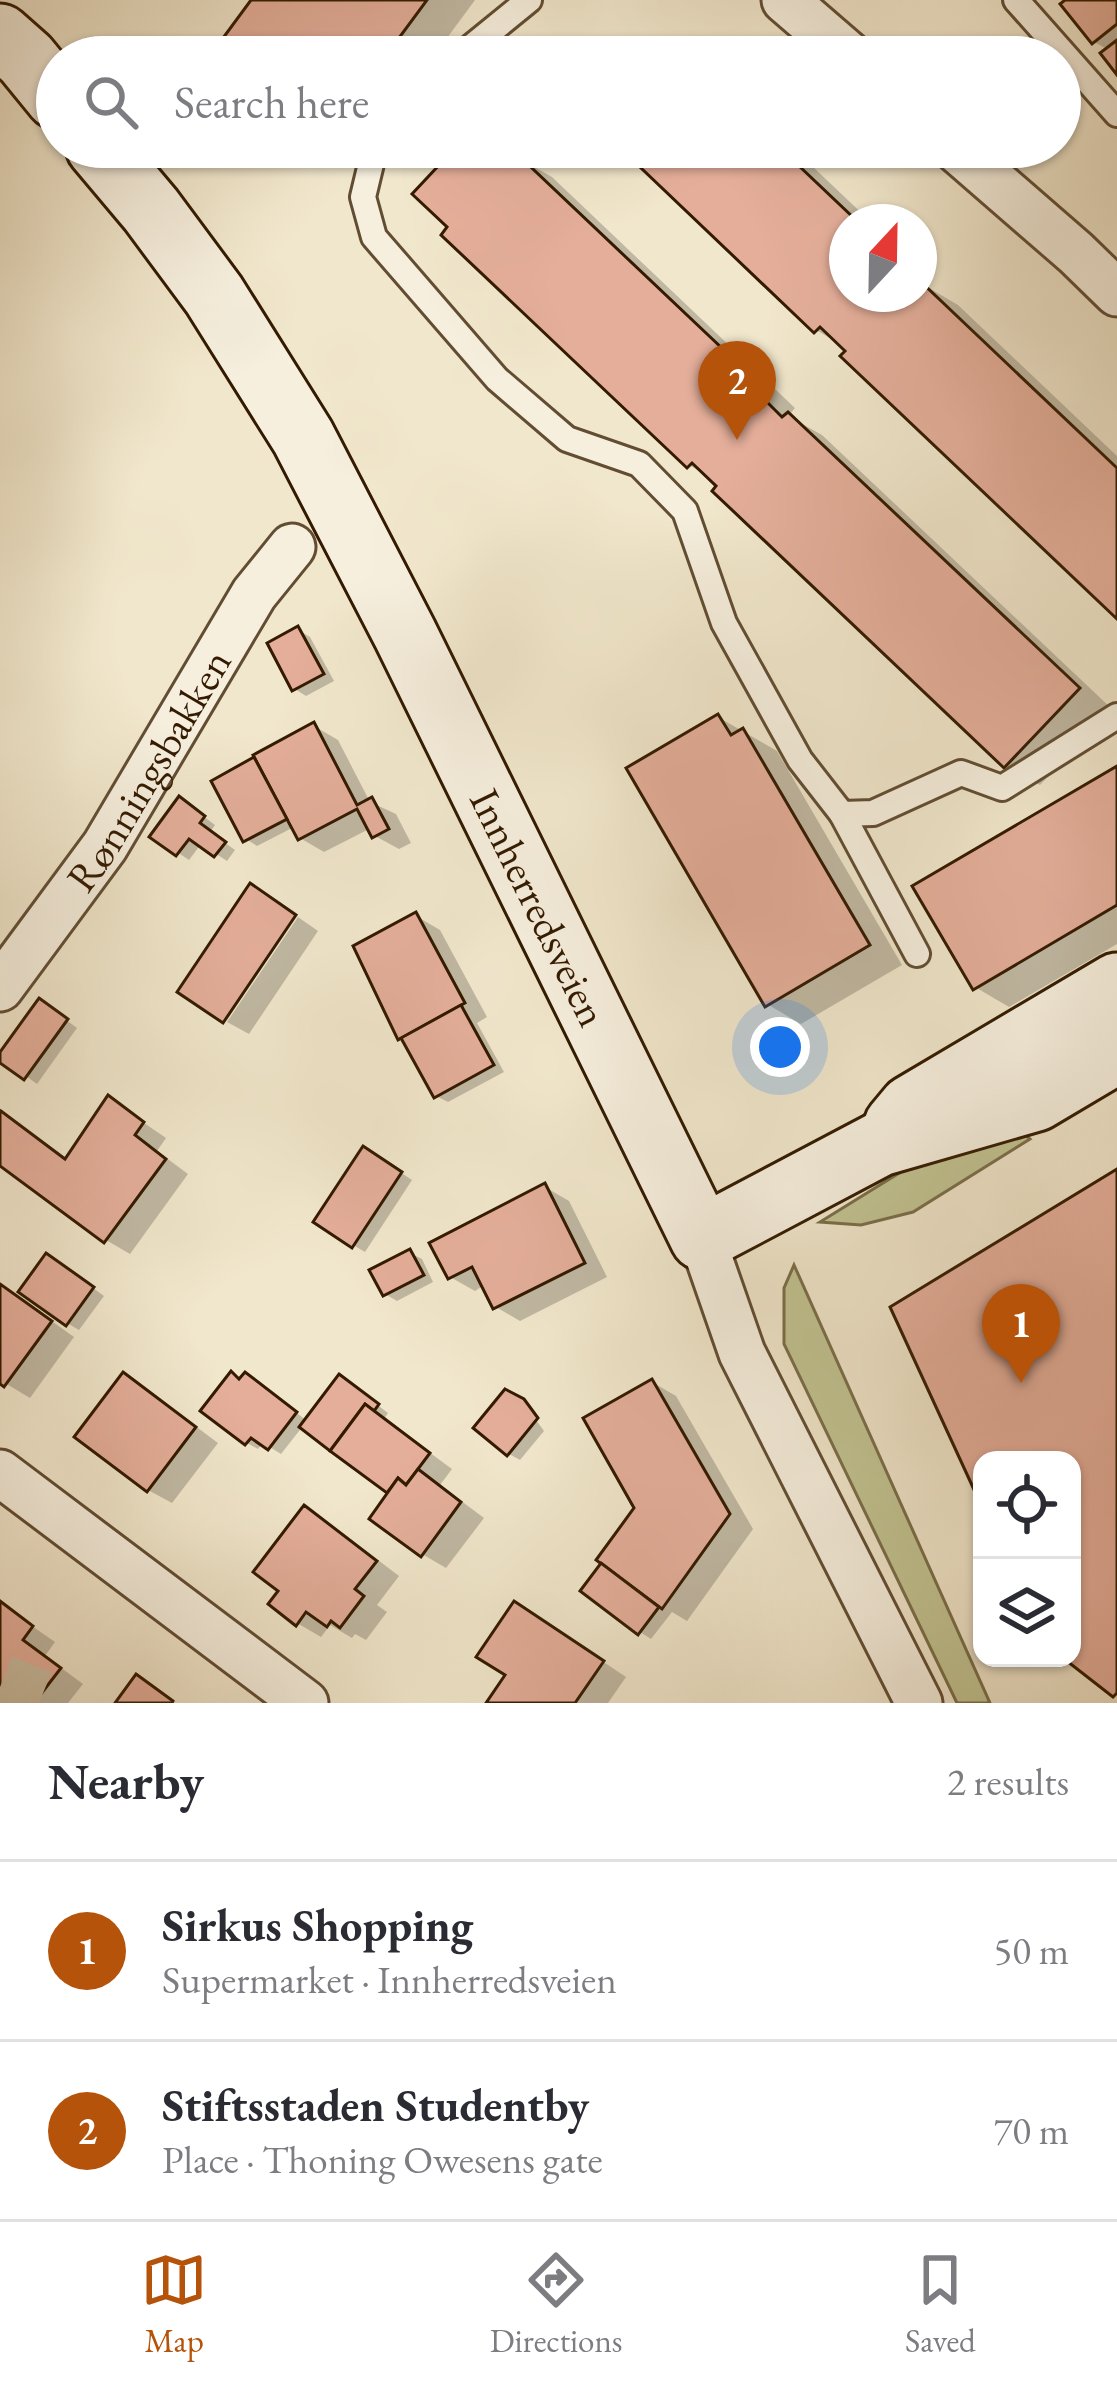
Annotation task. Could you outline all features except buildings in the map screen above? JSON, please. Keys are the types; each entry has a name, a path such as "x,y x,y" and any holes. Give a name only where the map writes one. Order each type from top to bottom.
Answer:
{"main road":[{"path":"0,36 36,71"},
{"name":"Innherredsveien","path":"116,168 214,295 303,437 702,1238"},
{"path":"880,1144 910,1107 1117,986"},
{"path":"702,1238 880,1144 1036,1099 1117,1051"}],"street":[{"path":"784,0 826,36"},
{"path":"978,168 1117,293"},
{"name":"Rønningsbakken","path":"0,988 105,846 254,594 292,547"},
{"name":"Innherredsveien","path":"702,1238 742,1353 919,1703"},
{"path":"0,1472 305,1703"}],"lane":[{"path":"485,36 529,0"},
{"path":"1016,0 1048,36"},
{"path":"1081,73 1117,114"},
{"path":"369,168 363,197 374,237 496,379 567,439 639,464 686,511 724,623 800,760 842,814 917,954"},
{"path":"842,814 873,813 961,773 1002,788 1117,716"}],"green space":[{"path":"1016,1127 1030,1139 913,1212 861,1225 820,1222 943,1146"},
{"path":"794,1265 990,1703 957,1703 784,1344 784,1288"}],"tunnel":[{"path":"0,1687 39,1703"}],"place":[{"name":"Stiftsstaden Studentby","path":"737,440"},
{"name":"Sirkus Shopping","path":"1021,1383"}]}
